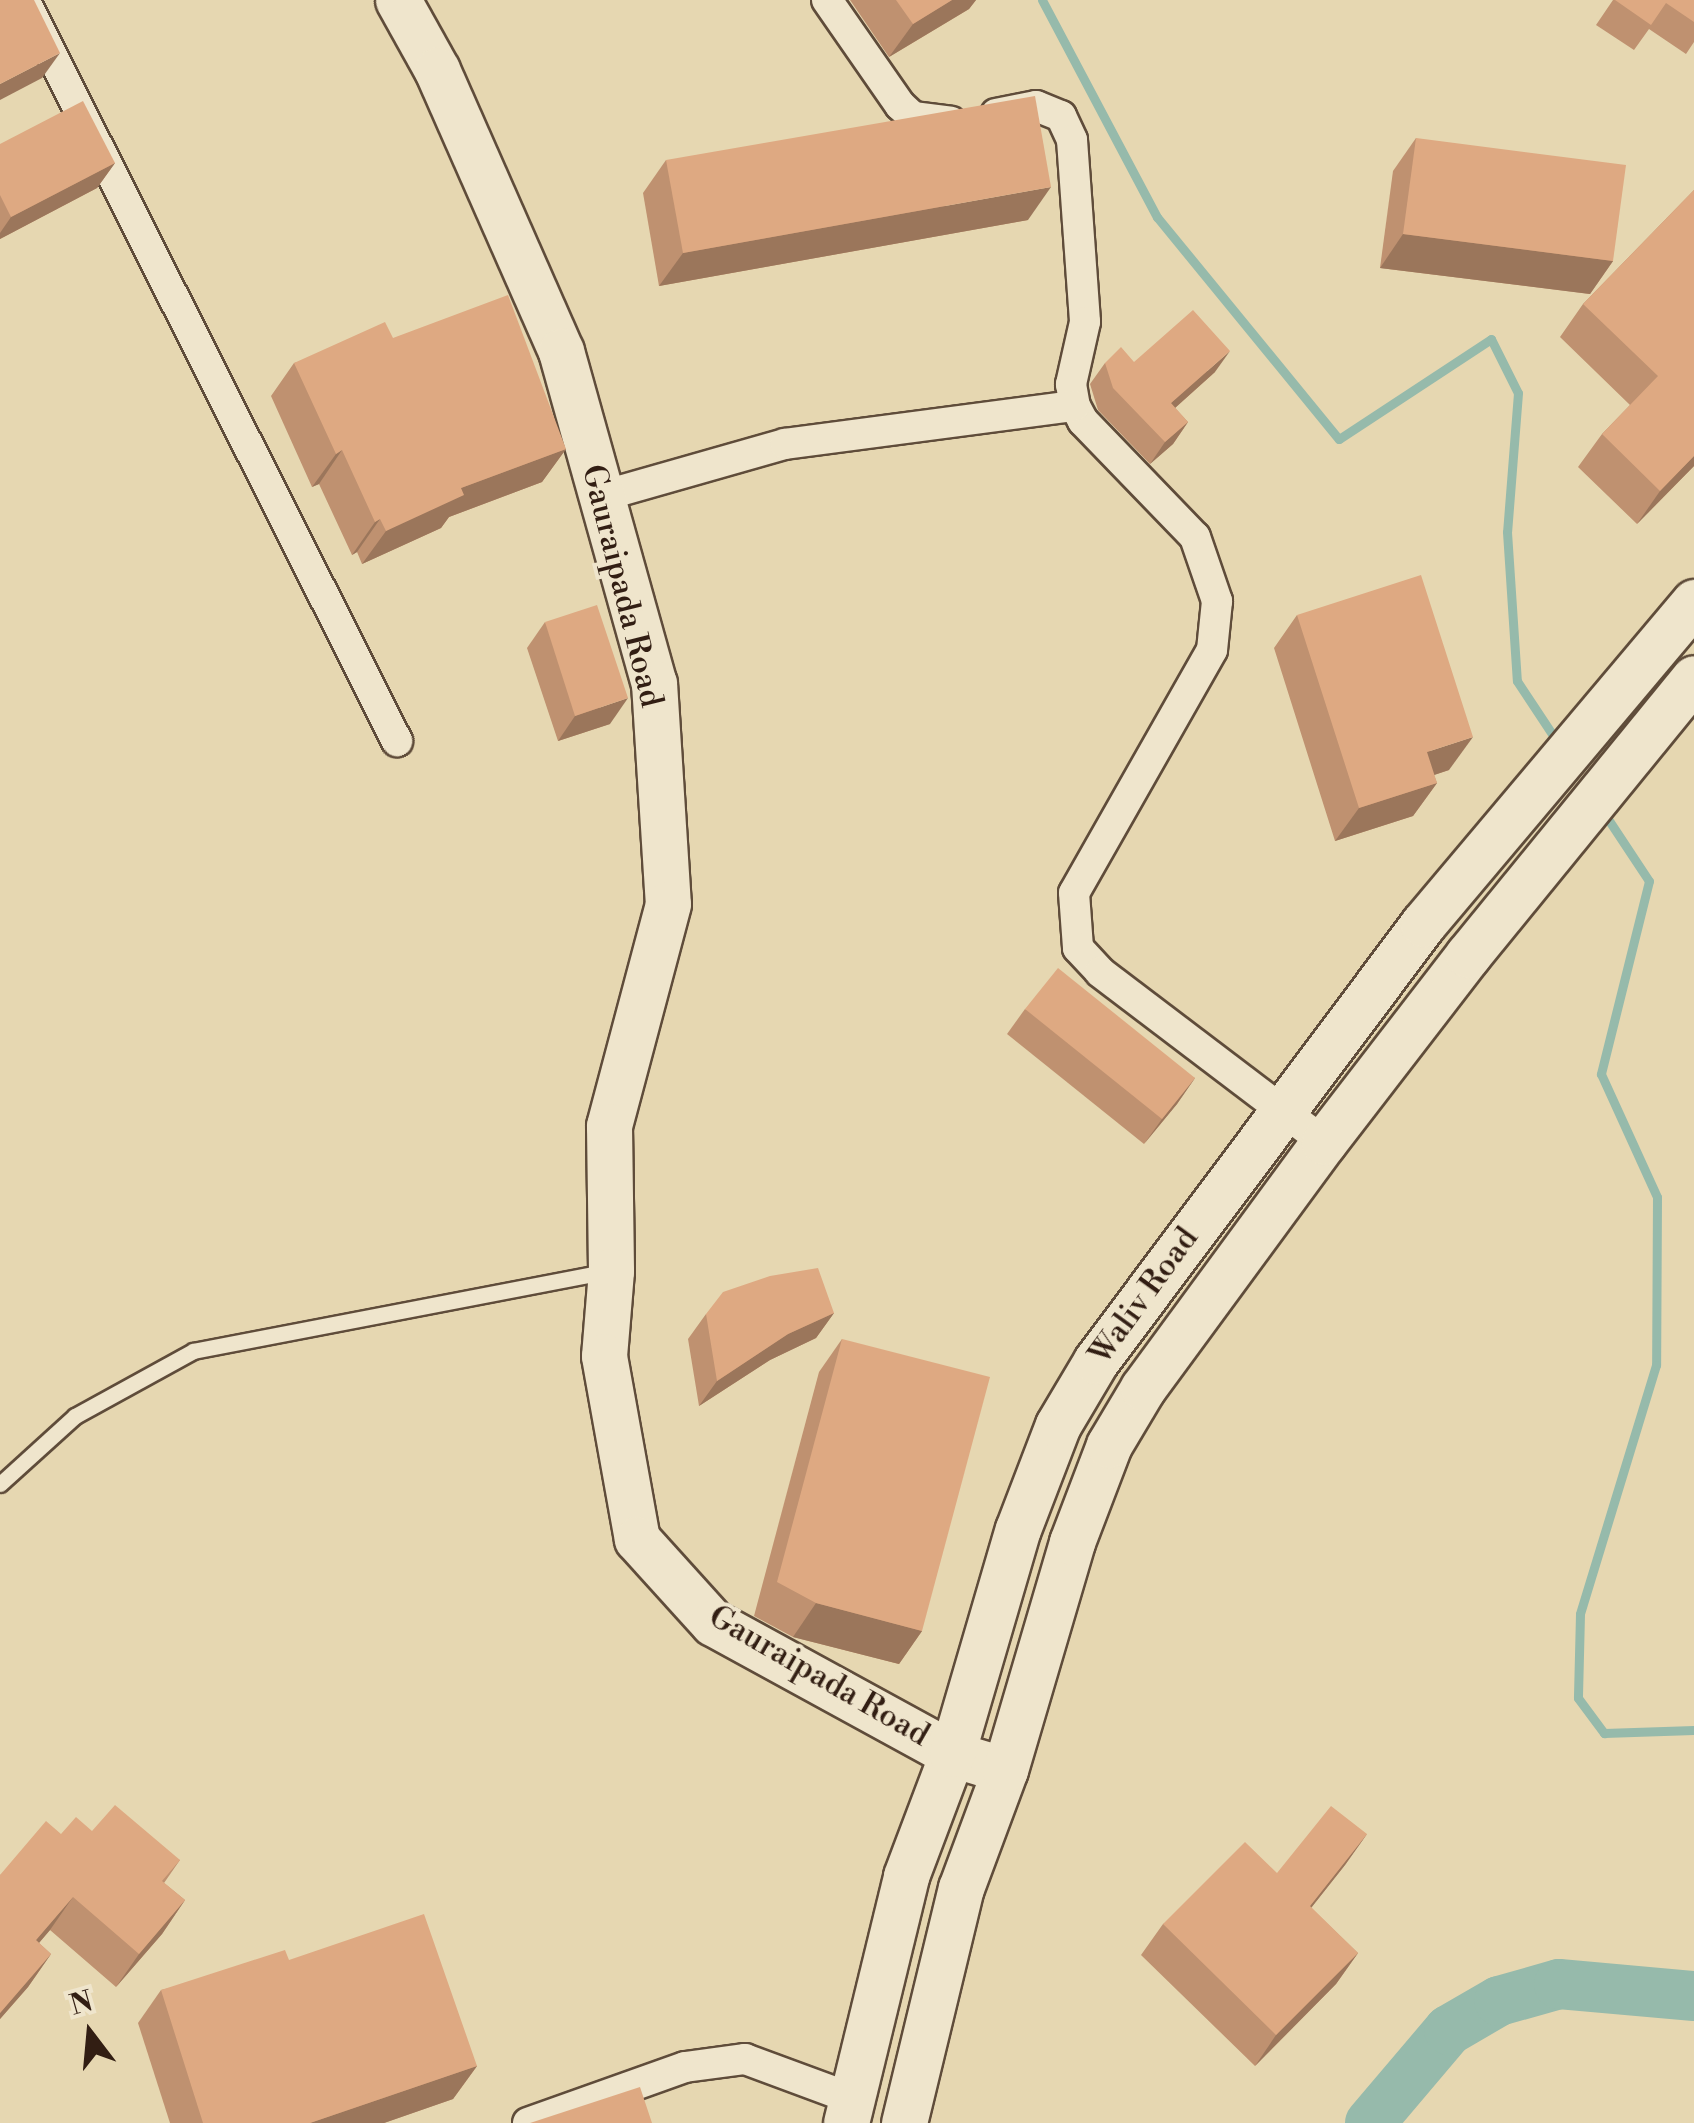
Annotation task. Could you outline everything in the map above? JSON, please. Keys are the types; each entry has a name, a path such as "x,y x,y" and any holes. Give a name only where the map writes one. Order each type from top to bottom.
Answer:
{"main road":[{"name":"Gauraipada Road","path":"398,0 437,70 561,351 654,683 668,904 609,1126 611,1271 604,1356 637,1539 713,1623 952,1754 1005,1770"},
{"name":"Waliv Road","path":"850,2111 906,1876 952,1754 1018,1529 1058,1424 1096,1360 1424,924 1694,602"},
{"name":"Waliv Road","path":"904,2123 961,1888 1005,1770 1072,1542 1109,1445 1143,1388 1324,1142 1468,956 1694,678"}],"street":[{"path":"24,0 397,741"},
{"path":"827,0 900,105 913,117 942,124 1036,106 1062,116 1072,140 1085,322 1071,384 1074,406 1083,422 1195,537 1217,601 1212,650 1074,894 1078,948 1100,972 1324,1142"},
{"path":"602,496 785,444 1074,406"},
{"path":"528,2123 685,2066 745,2060 850,2111"}],"lane":[{"path":"0,1484 74,1416 193,1351 611,1271"}],"building":[{"path":"0,0 34,0 60,53 0,84"},
{"path":"896,0 952,0 913,24"},
{"path":"1615,0 1694,0 1694,22 1666,3 1651,25"},
{"path":"1035,96 1051,187 683,253 666,160"},
{"path":"83,101 115,163 11,217 0,195 0,144"},
{"path":"1416,138 1626,165 1613,261 1403,234"},
{"path":"1694,190 1694,456 1660,491 1602,434 1658,376 1583,304"},
{"path":"508,295 566,449 461,488 464,495 386,531 380,519 375,522 342,450 336,454 294,363 385,322 393,338"},
{"path":"1193,310 1230,351 1171,403 1188,422 1165,442 1113,388 1105,363 1121,347 1134,362"},
{"path":"1421,575 1473,737 1427,752 1437,783 1359,808 1297,615"},
{"path":"597,605 628,698 575,716 545,622"},
{"path":"1058,968 1195,1078 1162,1119 1025,1009"},
{"path":"818,1268 834,1313 788,1334 717,1381 706,1314 723,1292 770,1276"},
{"path":"842,1339 990,1377 922,1631 816,1603 777,1582"},
{"path":"115,1805 180,1860 162,1881 185,1900 139,1954 73,1897 36,1940 51,1954 0,2013 0,1875 46,1821 61,1834 76,1817 92,1831"},
{"path":"1331,1806 1367,1834 1310,1906 1358,1953 1276,2035 1163,1924 1245,1842 1277,1873"},
{"path":"424,1914 477,2066 310,2123 203,2123 161,1990 285,1950 289,1960"},
{"path":"640,2087 652,2123 530,2123"}],"waterway":[{"path":"1042,0 1157,217 1339,439 1491,339 1518,393 1507,532 1517,681 1558,743"},
{"path":"1602,810 1649,881 1601,1074 1657,1197 1656,1365 1580,1614 1578,1698 1604,1733 1694,1730"},
{"path":"1370,2123 1449,2030 1499,2001 1559,1984 1694,1996"}]}
